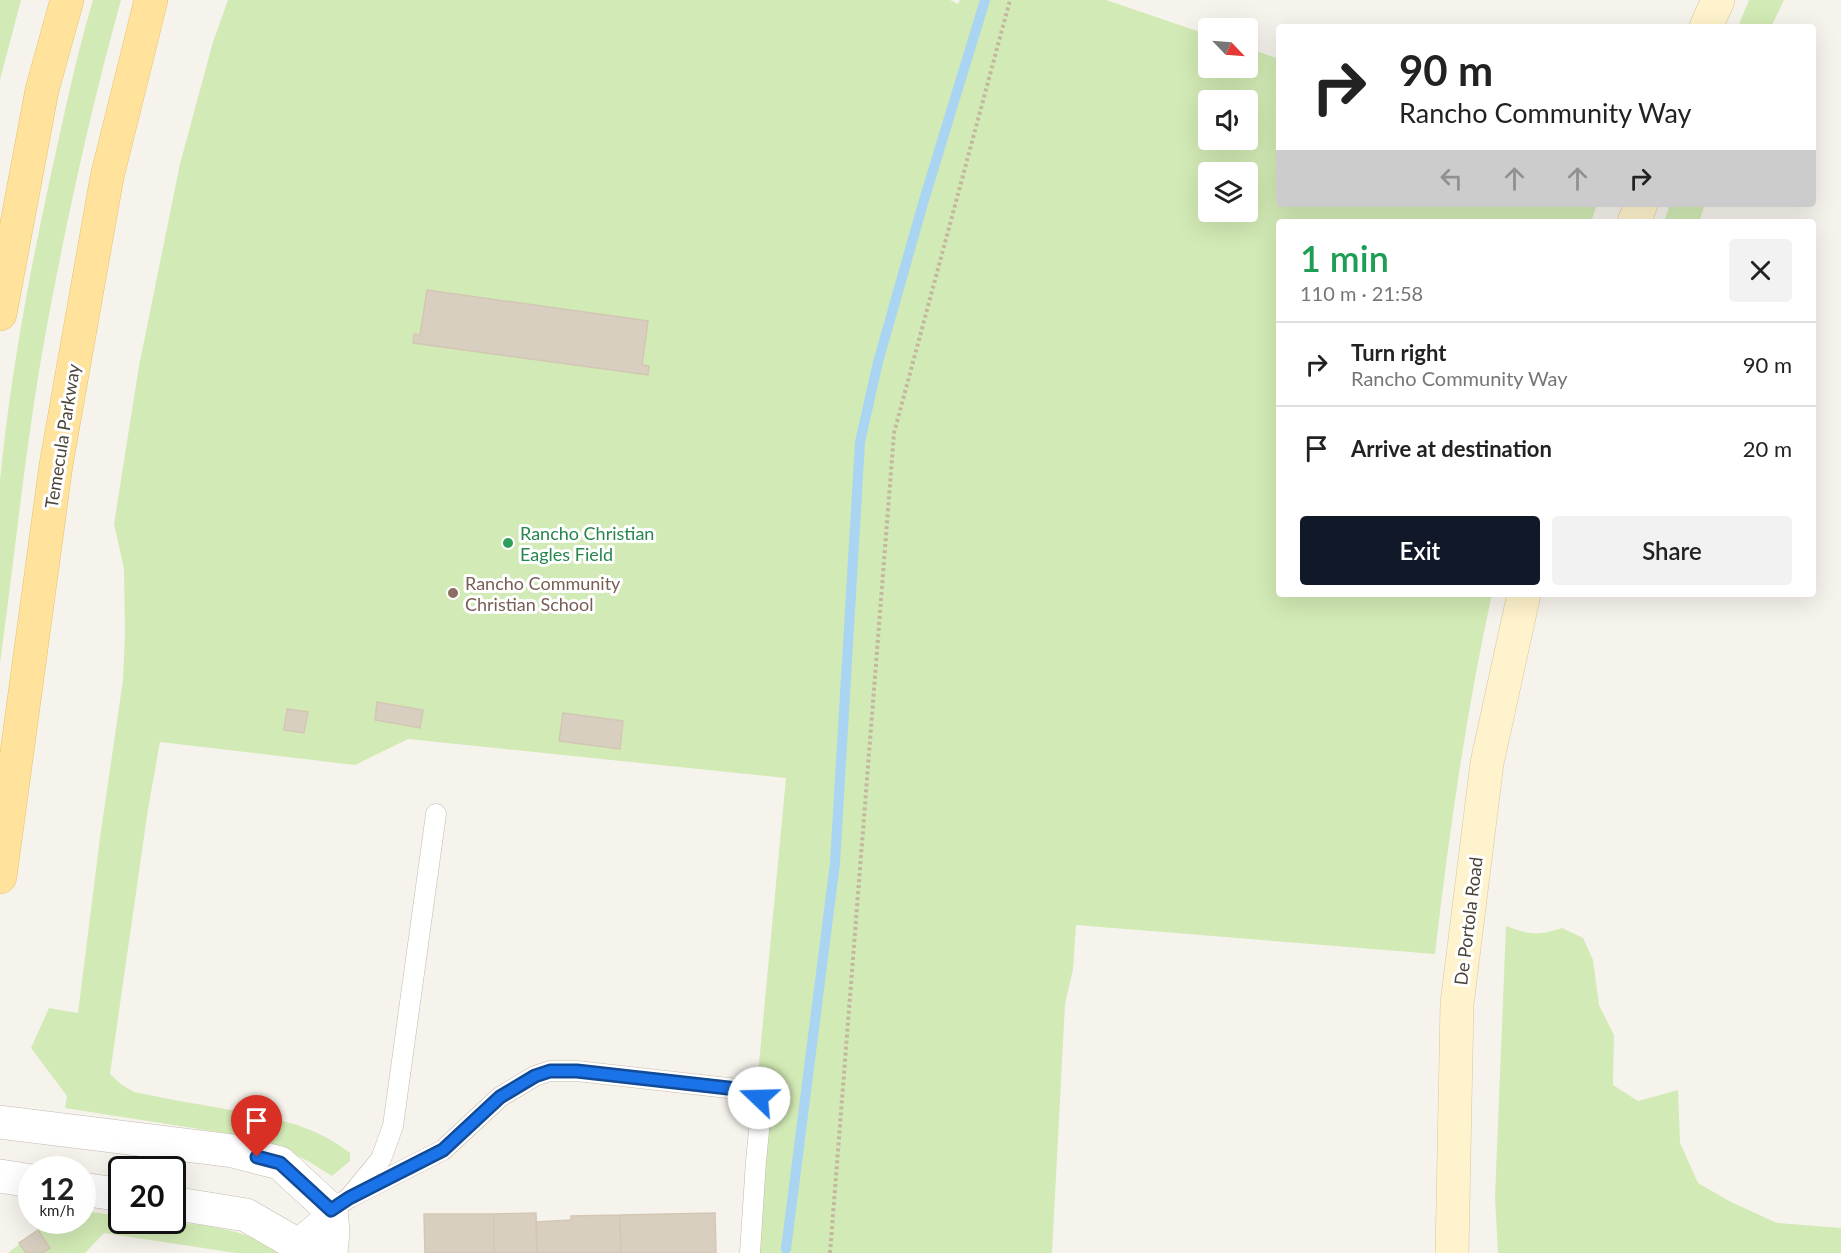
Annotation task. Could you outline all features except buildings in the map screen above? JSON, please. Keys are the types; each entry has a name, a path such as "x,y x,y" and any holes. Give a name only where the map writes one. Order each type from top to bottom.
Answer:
{"main road":[{"path":"0,314 42,90 67,0"},
{"name":"Temecula Parkway","path":"0,878 56,465 107,177 151,0"},
{"path":"1707,24 1718,0"},
{"name":"De Portola Road","path":"1452,1253 1457,1004 1486,763 1523,597"}],"street":[{"path":"0,1122 234,1151 280,1163 340,1204 333,1232 331,1253"},
{"path":"0,1176 18,1179"},
{"path":"186,1205 246,1215 303,1247"}],"lane":[{"path":"303,1247 381,1159 393,1126 436,814"},
{"path":"340,1204 443,1150 500,1097 542,1073 577,1071 737,1089 754,1093 759,1098 761,1111 750,1253"}],"path":[{"path":"830,1253 894,433 1010,0"}],"green space":[{"path":"0,0 21,0 0,80"},
{"path":"93,0 121,0 82,157 41,358 0,663 0,481 9,404 43,212 70,87"},
{"path":"228,0 950,0 958,4 960,0 1106,0 1198,31 1198,78 1258,78 1258,52 1276,58 1276,207 1596,207 1592,219 1276,219 1276,597 1491,597 1459,773 1435,954 1076,925 1073,969 1065,1004 1052,1253 754,1253 749,1169 786,778 408,739 355,765 160,742 148,809 110,1074 134,1092 288,1122 320,1134 336,1143 350,1153 350,1161 332,1176 277,1146 244,1136 65,1108 67,1096 31,1048 49,1008 78,1013 123,680 124,569 114,524 139,366 180,164 213,42"},
{"path":"1749,0 1784,0 1772,24 1739,24"},
{"path":"1669,207 1704,207 1700,219 1665,219"},
{"path":"1506,926 1534,933 1562,928 1583,938 1593,960 1599,1005 1614,1035 1613,1085 1638,1101 1678,1090 1680,1143 1698,1183 1731,1202 1777,1223 1841,1228 1841,1253 1498,1253 1495,1197"},
{"path":"96,1213 108,1214 108,1234 104,1233 85,1253 8,1253 32,1234 96,1234"},
{"path":"186,1223 204,1225 255,1238 279,1253 236,1253 111,1234 186,1234"}],"waterway":[{"path":"786,1249 835,863 860,442 878,362 924,200 985,0"}],"place":[{"name":"Rancho Christian Eagles Field","path":"508,543"},
{"name":"Rancho Community Christian School","path":"453,593"}],"route":[{"path":"257,1157 280,1163 331,1210 349,1198 443,1150 500,1097 535,1076 550,1071 577,1071 737,1089 754,1093 759,1098"}]}
